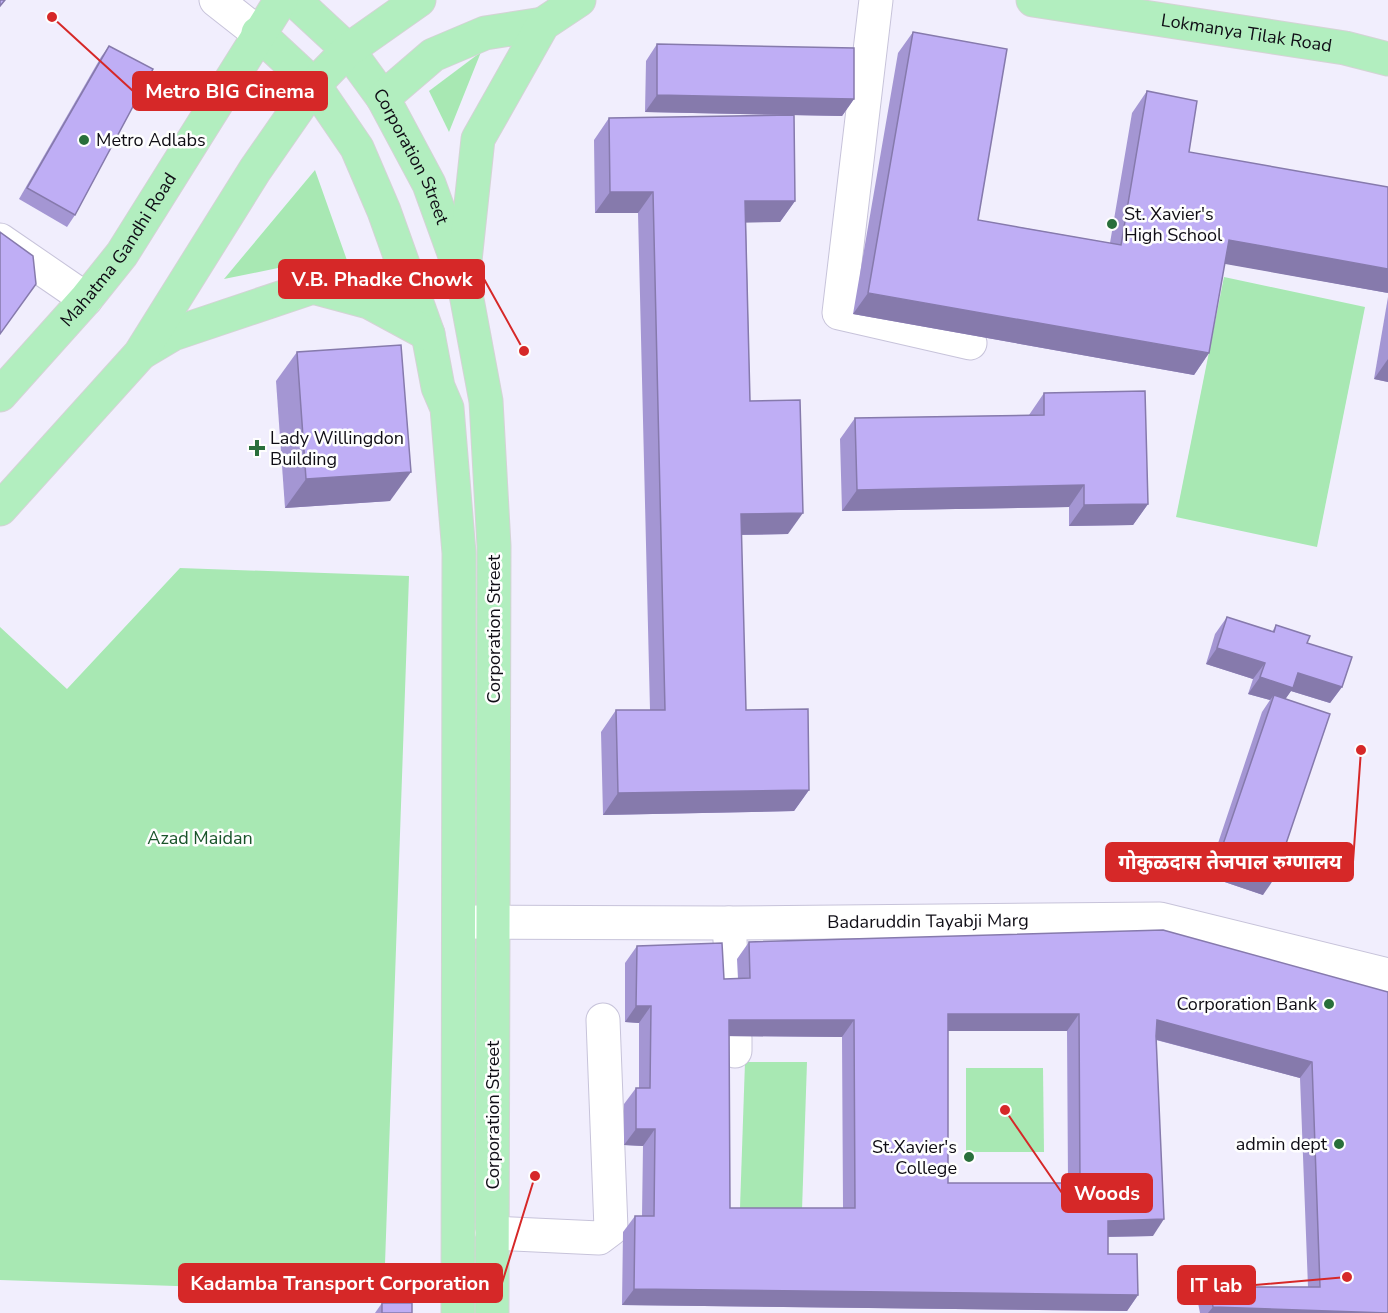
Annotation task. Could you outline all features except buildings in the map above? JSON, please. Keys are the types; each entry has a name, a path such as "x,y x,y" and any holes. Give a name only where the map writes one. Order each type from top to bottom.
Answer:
{"main road":[{"name":"Mahatma Gandhi Road","path":"0,395 86,299 122,254 164,190 258,33 281,0"},
{"name":"Corporation Street","path":"294,0 348,50 383,98 429,184 463,278 486,401 494,546 492,1313"},
{"path":"0,509 140,354 255,170 314,85 348,50 419,0"},
{"path":"383,98 433,55 484,33 543,24 579,0"},
{"name":"Lokmanya Tilak Road","path":"1033,0 1346,48 1388,59"},
{"path":"463,278 478,139 543,24"},
{"name":"Corporation Street","path":"258,33 314,85 357,148 384,211 428,334 438,387 447,408 459,553 458,1313"},
{"path":"140,354 173,334 313,286 369,302 428,334"}],"street":[{"path":"216,0 258,33"},
{"path":"876,0 839,313 970,343"},
{"path":"0,240 86,299"},
{"name":"Badaruddin Tayabji Marg","path":"459,922 729,923 1160,919 1388,975"},
{"path":"729,923 733,993"},
{"path":"492,1233 599,1238 611,1229 603,1020"}],"green space":[{"path":"481,52 449,132 429,91"},
{"path":"315,170 349,266 278,268 224,279"},
{"path":"1224,277 1365,307 1317,547 1176,517"},
{"name":"Azad Maidan","path":"180,568 409,576 384,1293 0,1280 0,627 67,689"},
{"path":"745,1062 807,1062 802,1210 740,1208"},
{"path":"966,1068 1043,1068 1044,1152 966,1152"}],"place":[{"name":"Metro BIG Cinema","path":"52,17"},
{"name":"Metro Adlabs","path":"84,140"},
{"name":"St. Xavier's High School","path":"1112,224"},
{"name":"V.B. Phadke Chowk","path":"524,351"},
{"name":"Lady Willingdon Building","path":"257,448"},
{"name":"गोकुळदास तेजपाल रुग्णालय","path":"1361,750"},
{"name":"Corporation Bank","path":"1329,1004"},
{"name":"Woods","path":"1005,1110"},
{"name":"admin dept","path":"1339,1144"},
{"name":"St.Xavier's College","path":"969,1157"},
{"name":"Kadamba Transport Corporation","path":"535,1176"},
{"name":"IT lab","path":"1347,1277"}]}
